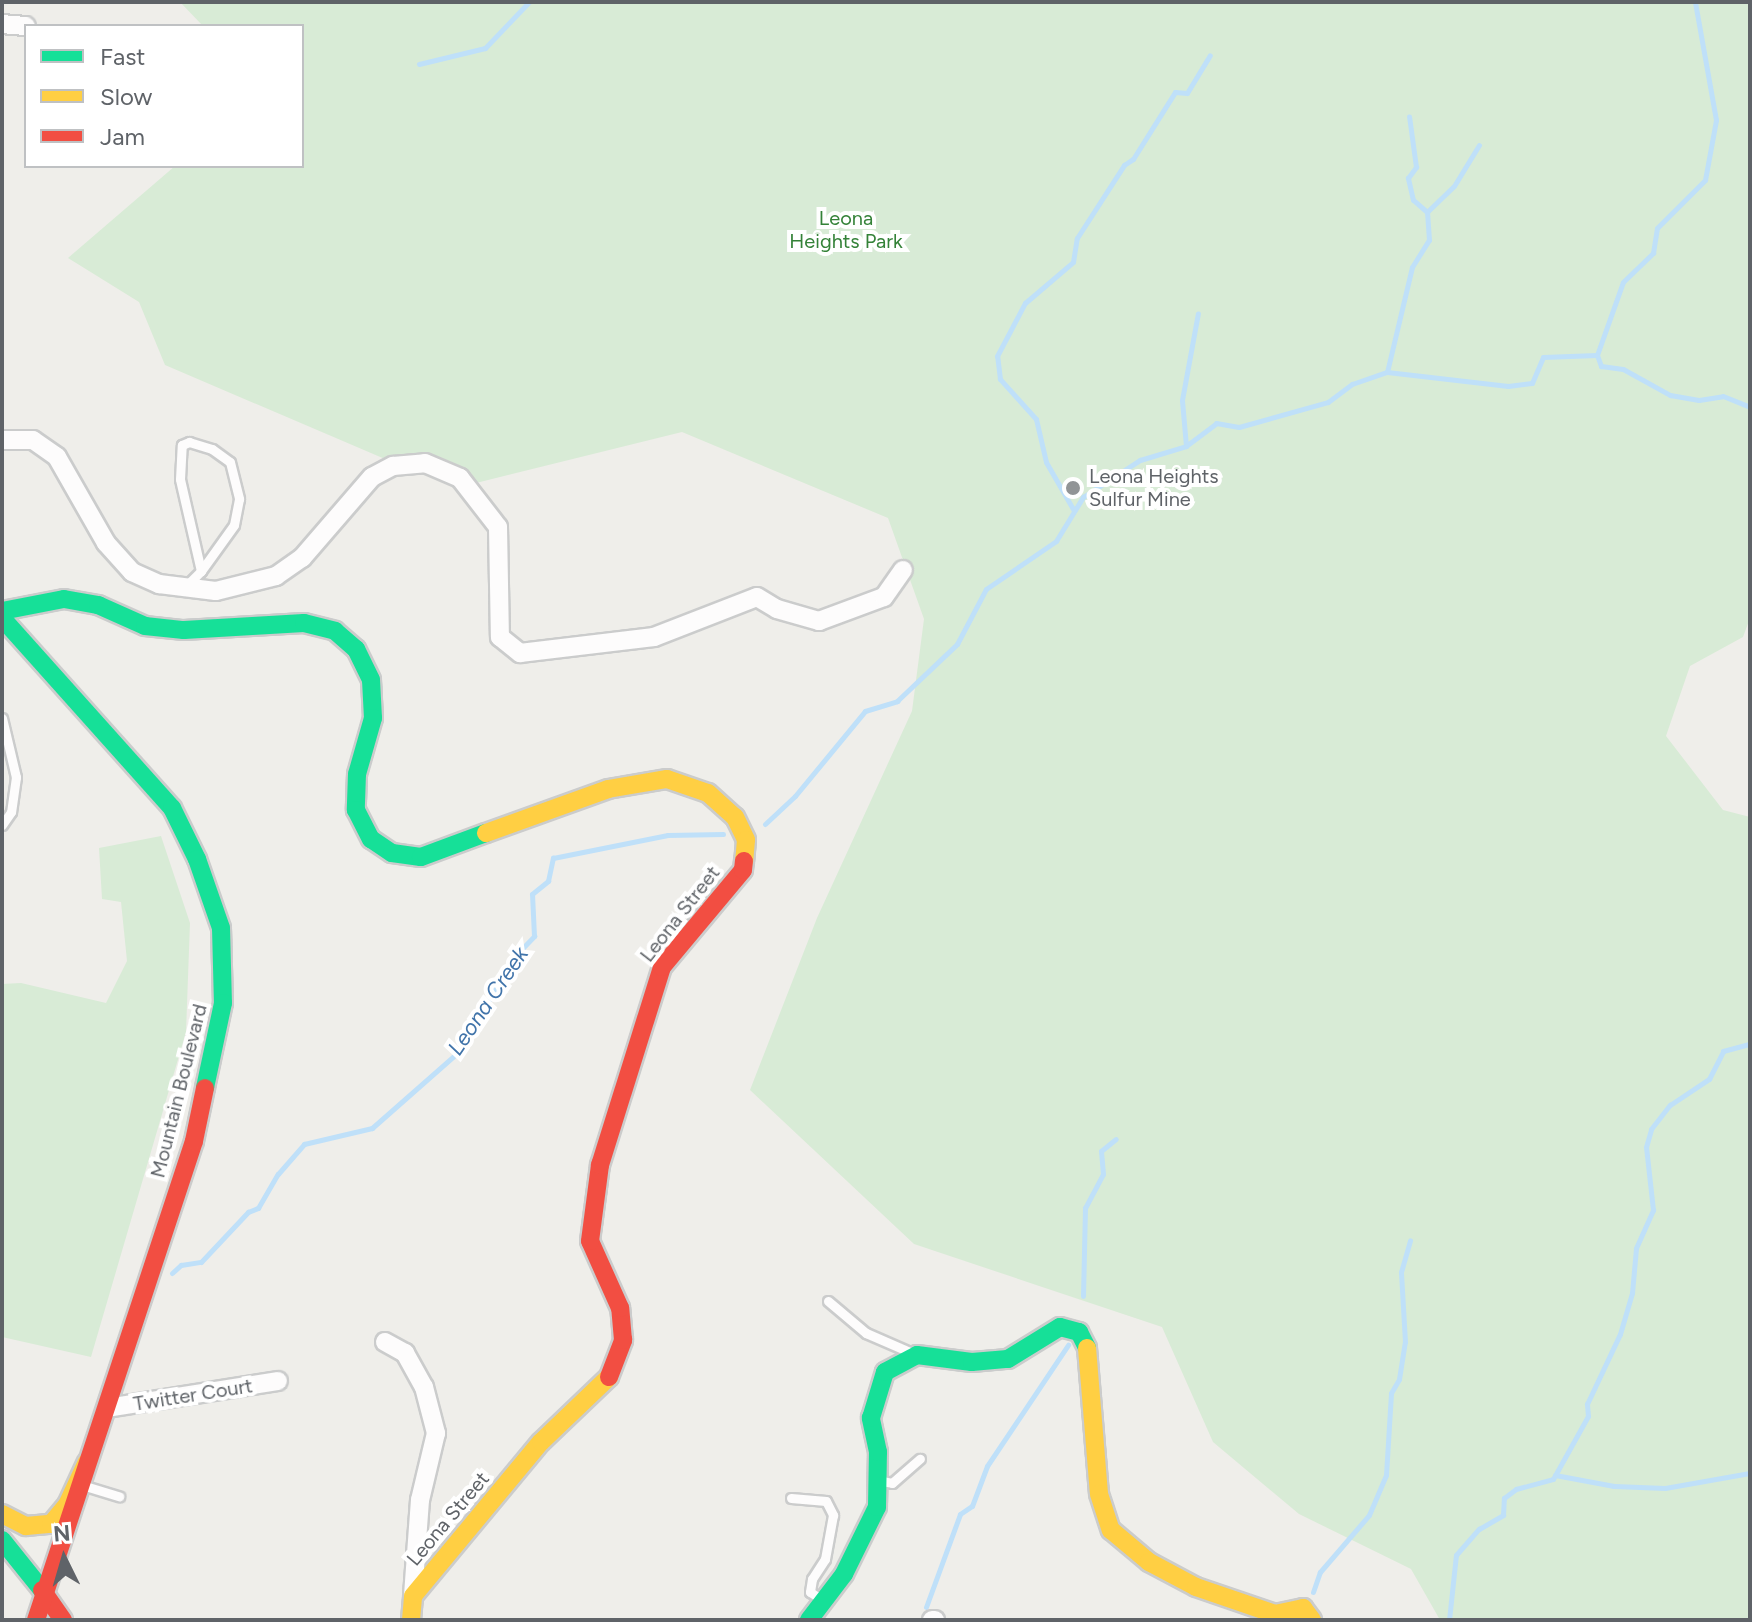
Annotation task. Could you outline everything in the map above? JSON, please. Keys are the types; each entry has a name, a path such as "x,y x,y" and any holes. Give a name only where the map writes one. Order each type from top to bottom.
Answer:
{"main road":[{"name":"Leona Street","path":"2,611 64,599 98,605 145,626 184,630 304,623 335,631 356,649 371,680 373,718 357,774 356,810 371,839 392,853 421,857 608,789 667,779 708,793 735,817 746,840 743,870 662,967 600,1165 590,1241 620,1308 623,1340 614,1371 595,1395 541,1442 413,1596 411,1620"},
{"name":"Mountain Boulevard","path":"2,618 172,808 197,859 221,928 223,1003 194,1141 107,1408 42,1590 36,1620"},
{"path":"809,1620 844,1574 877,1507 871,1418 876,1389 885,1372 917,1355 972,1362 1008,1359 1060,1327 1079,1332 1087,1345 1099,1494 1111,1530 1149,1562 1196,1587 1275,1614 1303,1608 1312,1620"},
{"path":"2,1514 26,1526 51,1524 67,1505 87,1462"},
{"path":"2,1540 63,1620"}],"street":[{"path":"2,24 24,26"},
{"path":"2,440 33,440 57,457 106,543 132,572 183,588 216,591 276,576 302,558 372,477 393,466 425,463 460,478 498,527 500,637 520,653 654,637 757,597 802,618 844,616 884,597 903,570"},
{"path":"385,1342 405,1353 424,1387 436,1433 420,1500 413,1596"},
{"name":"Twitter Court","path":"107,1408 278,1381"}],"lane":[{"path":"183,588 201,571 234,525 239,499 230,462 212,449 189,442 182,445 180,479 201,571"},
{"path":"2,718 16,777 11,812 2,825"},
{"path":"828,1301 866,1333 917,1355"},
{"path":"877,1476 892,1483 920,1459"},
{"path":"79,1484 119,1496"},
{"path":"791,1498 826,1501 833,1515 825,1559 810,1592 823,1601"}],"green space":[{"name":"Leona Heights Park","path":"180,2 1750,2 1750,618 1743,637 1690,666 1666,736 1723,810 1750,817 1750,1620 1440,1620 1411,1569 1299,1514 1213,1442 1162,1327 914,1244 750,1090 817,918 912,711 924,619 888,518 682,432 468,485 399,465 165,365 139,302 68,258 173,168 304,168 304,24 201,24"},
{"path":"161,836 190,923 186,1032 91,1357 2,1337 2,984 21,983 106,1003 127,961 121,902 102,899 99,848"}],"waterway":[{"path":"419,64 485,48 529,2"},
{"path":"1597,355 1623,282 1653,253 1657,228 1705,180 1716,120 1695,2"},
{"path":"1073,509 1046,462 1036,419 1000,379 997,356 1025,303 1073,262 1077,238 1124,165 1133,159 1175,92 1187,93 1210,55"},
{"path":"1387,372 1412,267 1429,240 1427,212 1413,200 1408,178 1416,167 1409,116"},
{"path":"1427,212 1454,186 1479,145"},
{"path":"1186,446 1182,400 1198,313"},
{"name":"Leona Creek","path":"765,824 795,796 865,711 897,701 957,644 986,589 1056,541 1083,497 1140,460 1186,446 1216,423 1239,427 1328,402 1352,384 1387,372 1508,386 1532,383 1543,357 1597,355 1601,366 1623,369 1670,395 1699,400 1723,396 1750,407"},
{"name":"Leona Creek","path":"172,1273 181,1265 201,1262 248,1212 258,1208 278,1174 304,1144 372,1128 457,1053 515,956 534,936 532,894 548,881 553,858 668,835 723,834"},
{"path":"1449,1620 1456,1555 1479,1529 1503,1515 1504,1498 1516,1489 1553,1479 1588,1416 1587,1404 1620,1334 1632,1293 1636,1248 1653,1210 1646,1147 1651,1129 1670,1105 1709,1079 1723,1051 1750,1044"},
{"path":"1083,1296 1085,1208 1103,1174 1101,1151 1116,1139"},
{"path":"1313,1592 1320,1572 1369,1515 1386,1475 1391,1393 1399,1379 1405,1342 1401,1272 1410,1240"},
{"path":"926,1607 960,1514 972,1506 987,1466 1068,1345"},
{"path":"1555,1475 1614,1486 1665,1488 1750,1473"}],"traffic: fast":[{"path":"2,611 64,599 98,605 145,626 184,630 304,623 335,631 356,649 371,680 373,718 357,774 356,810 371,839 392,853 421,857 486,833"},
{"path":"2,618 172,808 197,859 221,928 223,1003 205,1088"},
{"path":"809,1620 844,1574 877,1507 878,1452 871,1418 885,1372 917,1355 972,1362 1008,1359 1060,1327 1079,1332 1087,1348"},
{"path":"2,1540 42,1590"}],"traffic: slow":[{"path":"486,833 608,789 667,779 708,793 735,817 746,840 744,861"},
{"path":"1087,1348 1099,1494 1111,1530 1149,1562 1196,1587 1275,1614 1303,1608 1312,1620"},
{"path":"411,1620 413,1596 541,1442 609,1377"},
{"path":"2,1514 26,1526 51,1524 67,1505 87,1462"}],"traffic: jam":[{"path":"609,1377 623,1340 620,1308 590,1241 600,1165 662,967 743,870 744,861"},
{"path":"36,1620 194,1141 205,1088"},
{"path":"42,1590 63,1620"}],"place":[{"name":"Leona Heights Sulfur Mine","path":"1073,488"}]}
